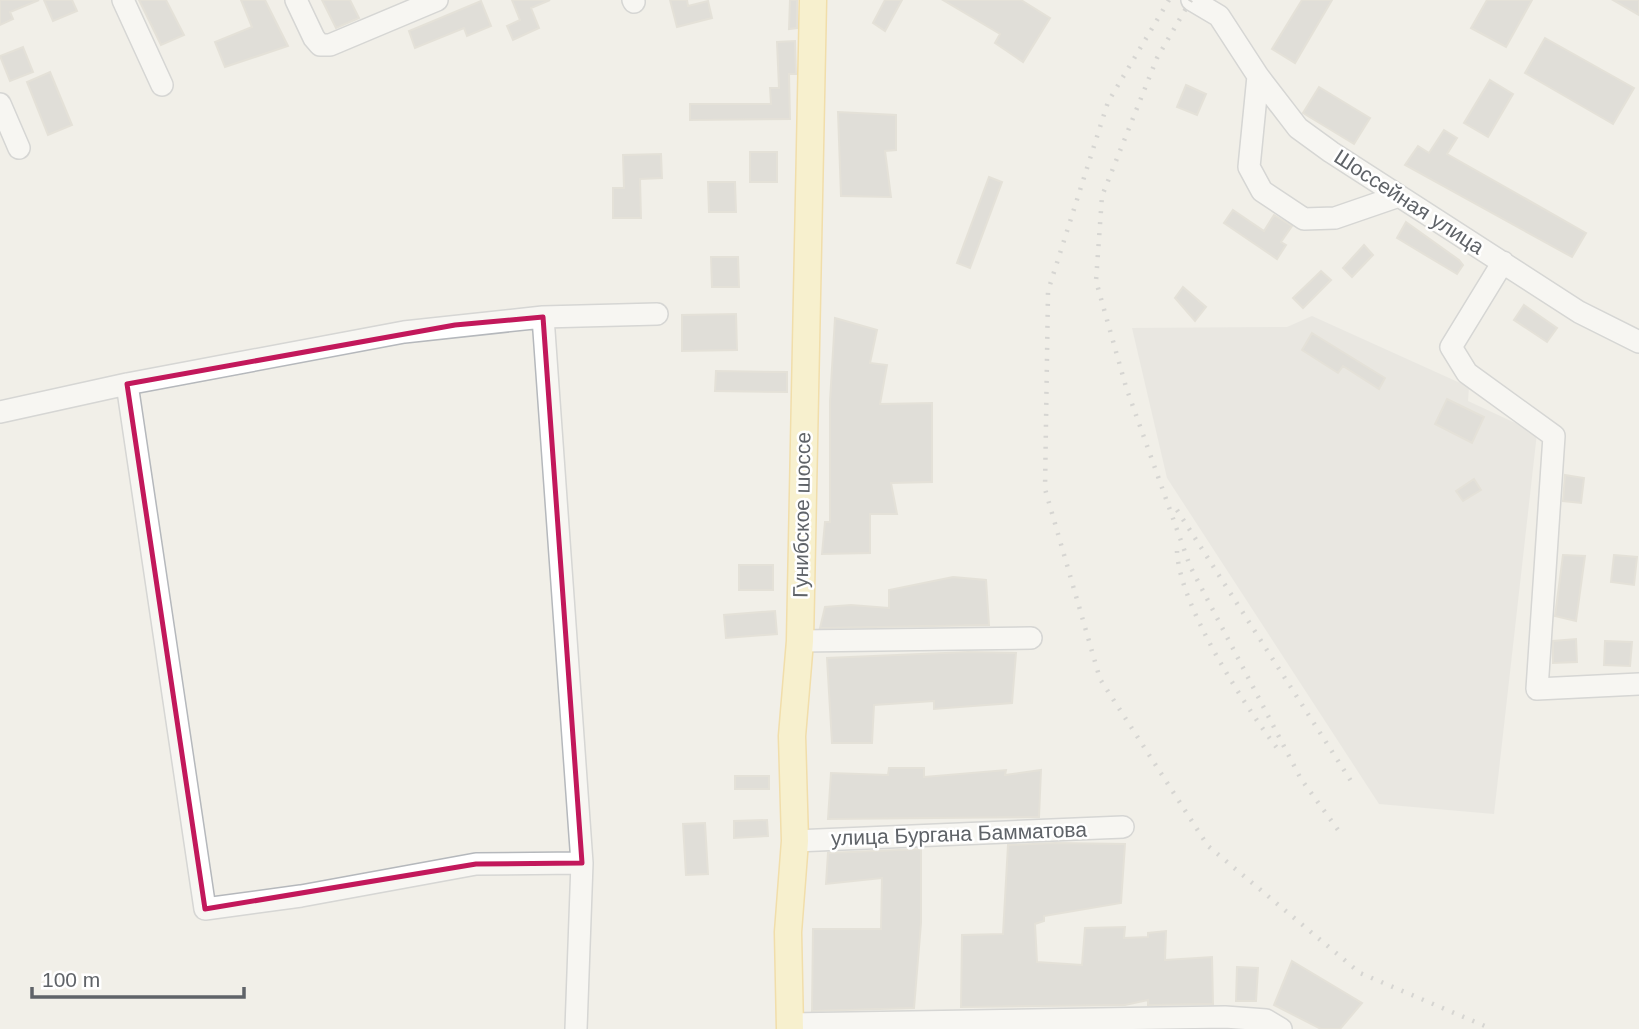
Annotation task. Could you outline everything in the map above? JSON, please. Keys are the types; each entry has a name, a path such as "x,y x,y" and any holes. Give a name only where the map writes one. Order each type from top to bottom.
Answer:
{"main road":[{"name":"Гунибское шоссе","path":"790,1027 789,932 794,841 792,736 800,641 813,0"}],"street":[{"path":"123,0 162,85"},
{"path":"296,0 313,38 320,46 330,45 437,0"},
{"name":"Шоссейная улица","path":"1192,0 1219,16 1258,76 1298,128 1579,312 1639,342"},
{"path":"1258,76 1249,167 1262,191 1304,219 1335,218 1399,196"},
{"path":"0,104 19,148"},
{"path":"1503,262 1451,346 1466,373 1554,436 1537,689 1639,684"},
{"path":"0,412 127,384 404,332 543,317 657,314"},
{"path":"543,317 582,863 576,1029"},
{"path":"127,384 205,909 301,896 476,864 582,863"},
{"path":"800,641 1031,638"},
{"name":"улица Бургана Бамматова","path":"794,841 1122,827"},
{"path":"790,1027 1225,1017 1266,1020 1281,1029"}],"highlighted area":[{"path":"543,317 582,863 476,864 205,909 127,384 455,325"}],"shaded area":[{"path":"1312,316 1469,387 1468,401 1537,433 1494,814 1379,804 1167,478 1132,328 1287,327"}],"building":[{"path":"0,0 39,0 10,12 13,19 0,25"},
{"path":"44,0 72,0 77,11 53,21"},
{"path":"139,0 166,0 184,35 161,45"},
{"path":"241,0 265,0 288,46 225,67 215,42 252,27"},
{"path":"322,0 350,0 359,18 336,28"},
{"path":"512,0 550,0 531,8 539,28 513,40 507,26 520,20"},
{"path":"670,0 687,0 688,6 708,1 712,18 677,27"},
{"path":"790,0 797,0 797,28 789,29"},
{"path":"885,0 902,0 885,31 873,23"},
{"path":"943,0 1021,0 1050,18 1023,62 995,43 1000,34"},
{"path":"1302,0 1332,0 1295,63 1272,49"},
{"path":"1487,0 1532,0 1506,47 1471,28"},
{"path":"1613,0 1639,0 1639,15"},
{"path":"481,1 491,26 467,36 464,28 415,48 409,31"},
{"path":"1545,38 1634,88 1613,124 1525,73"},
{"path":"795,41 796,74 789,74 790,119 690,120 690,104 771,104 770,88 779,88 777,42"},
{"path":"23,47 33,72 10,81 0,56"},
{"path":"50,72 72,125 48,135 27,82"},
{"path":"1490,80 1513,94 1488,137 1464,123"},
{"path":"1186,85 1206,94 1197,115 1177,107"},
{"path":"1319,87 1370,118 1354,144 1303,113"},
{"path":"838,112 896,115 896,150 885,151 891,197 841,196"},
{"path":"1444,130 1457,138 1447,154 1586,233 1572,257 1405,165 1418,146 1429,153"},
{"path":"750,152 777,152 777,182 750,182"},
{"path":"661,154 662,178 640,179 641,218 613,218 613,188 624,188 623,155"},
{"path":"989,177 1002,182 970,268 957,263"},
{"path":"708,182 735,182 736,212 709,212"},
{"path":"1233,210 1264,231 1274,215 1292,226 1281,242 1286,245 1277,259 1224,223"},
{"path":"1406,222 1459,260 1463,265 1457,274 1397,238"},
{"path":"1364,245 1373,255 1352,277 1343,268"},
{"path":"711,257 738,257 739,287 712,287"},
{"path":"1321,271 1331,280 1303,308 1293,298"},
{"path":"1183,287 1206,307 1195,321 1175,298"},
{"path":"1524,305 1557,328 1547,342 1514,320"},
{"path":"736,314 737,350 682,351 682,315"},
{"path":"835,318 877,330 870,363 887,365 880,404 932,403 932,482 891,483 897,514 870,514 870,553 822,554 825,522 830,522 830,401"},
{"path":"1312,333 1385,378 1379,389 1343,366 1338,373 1302,350"},
{"path":"716,371 787,372 787,392 715,391"},
{"path":"1447,399 1484,417 1472,443 1435,424"},
{"path":"1565,475 1584,478 1581,503 1563,501"},
{"path":"1474,479 1481,490 1463,501 1456,491"},
{"path":"1563,555 1585,556 1576,621 1555,616"},
{"path":"1614,555 1637,557 1634,585 1611,582"},
{"path":"739,565 773,565 773,590 739,590"},
{"path":"953,577 986,580 989,625 820,628 825,607 851,605 889,608 889,590"},
{"path":"775,611 777,634 726,638 724,615"},
{"path":"1576,639 1577,662 1553,663 1553,641"},
{"path":"1605,641 1632,642 1630,666 1604,665"},
{"path":"968,652 1016,653 1012,703 934,709 934,701 874,705 872,743 832,743 827,658"},
{"path":"889,768 924,768 924,777 1006,770 1005,775 1041,770 1039,817 828,819 831,773 888,775"},
{"path":"735,776 769,776 769,789 735,789"},
{"path":"767,820 768,836 734,838 734,821"},
{"path":"705,823 708,874 686,875 683,824"},
{"path":"1125,844 1121,903 1044,916 1044,921 1035,924 1037,962 1082,965 1085,928 1125,927 1124,938 1148,937 1148,933 1166,931 1165,960 1212,957 1213,1004 1148,1005 1148,1000 1125,1005 961,1007 962,935 1003,934 1008,845"},
{"path":"921,849 921,923 914,1008 812,1011 813,929 881,929 882,878 826,884 828,853"},
{"path":"1292,961 1362,1003 1340,1029 1321,1029 1274,1005"},
{"path":"1237,967 1258,968 1256,1001 1236,1001"}],"railway":[{"path":"1169,0 1108,102 1048,291 1045,489 1100,679 1208,846 1360,973 1492,1029"},
{"path":"1191,0 1157,58 1102,196 1096,281 1126,387 1190,566 1301,779 1341,834"},
{"path":"1177,510 1351,781"},
{"path":"1177,551 1189,599 1215,654 1277,748"}]}
